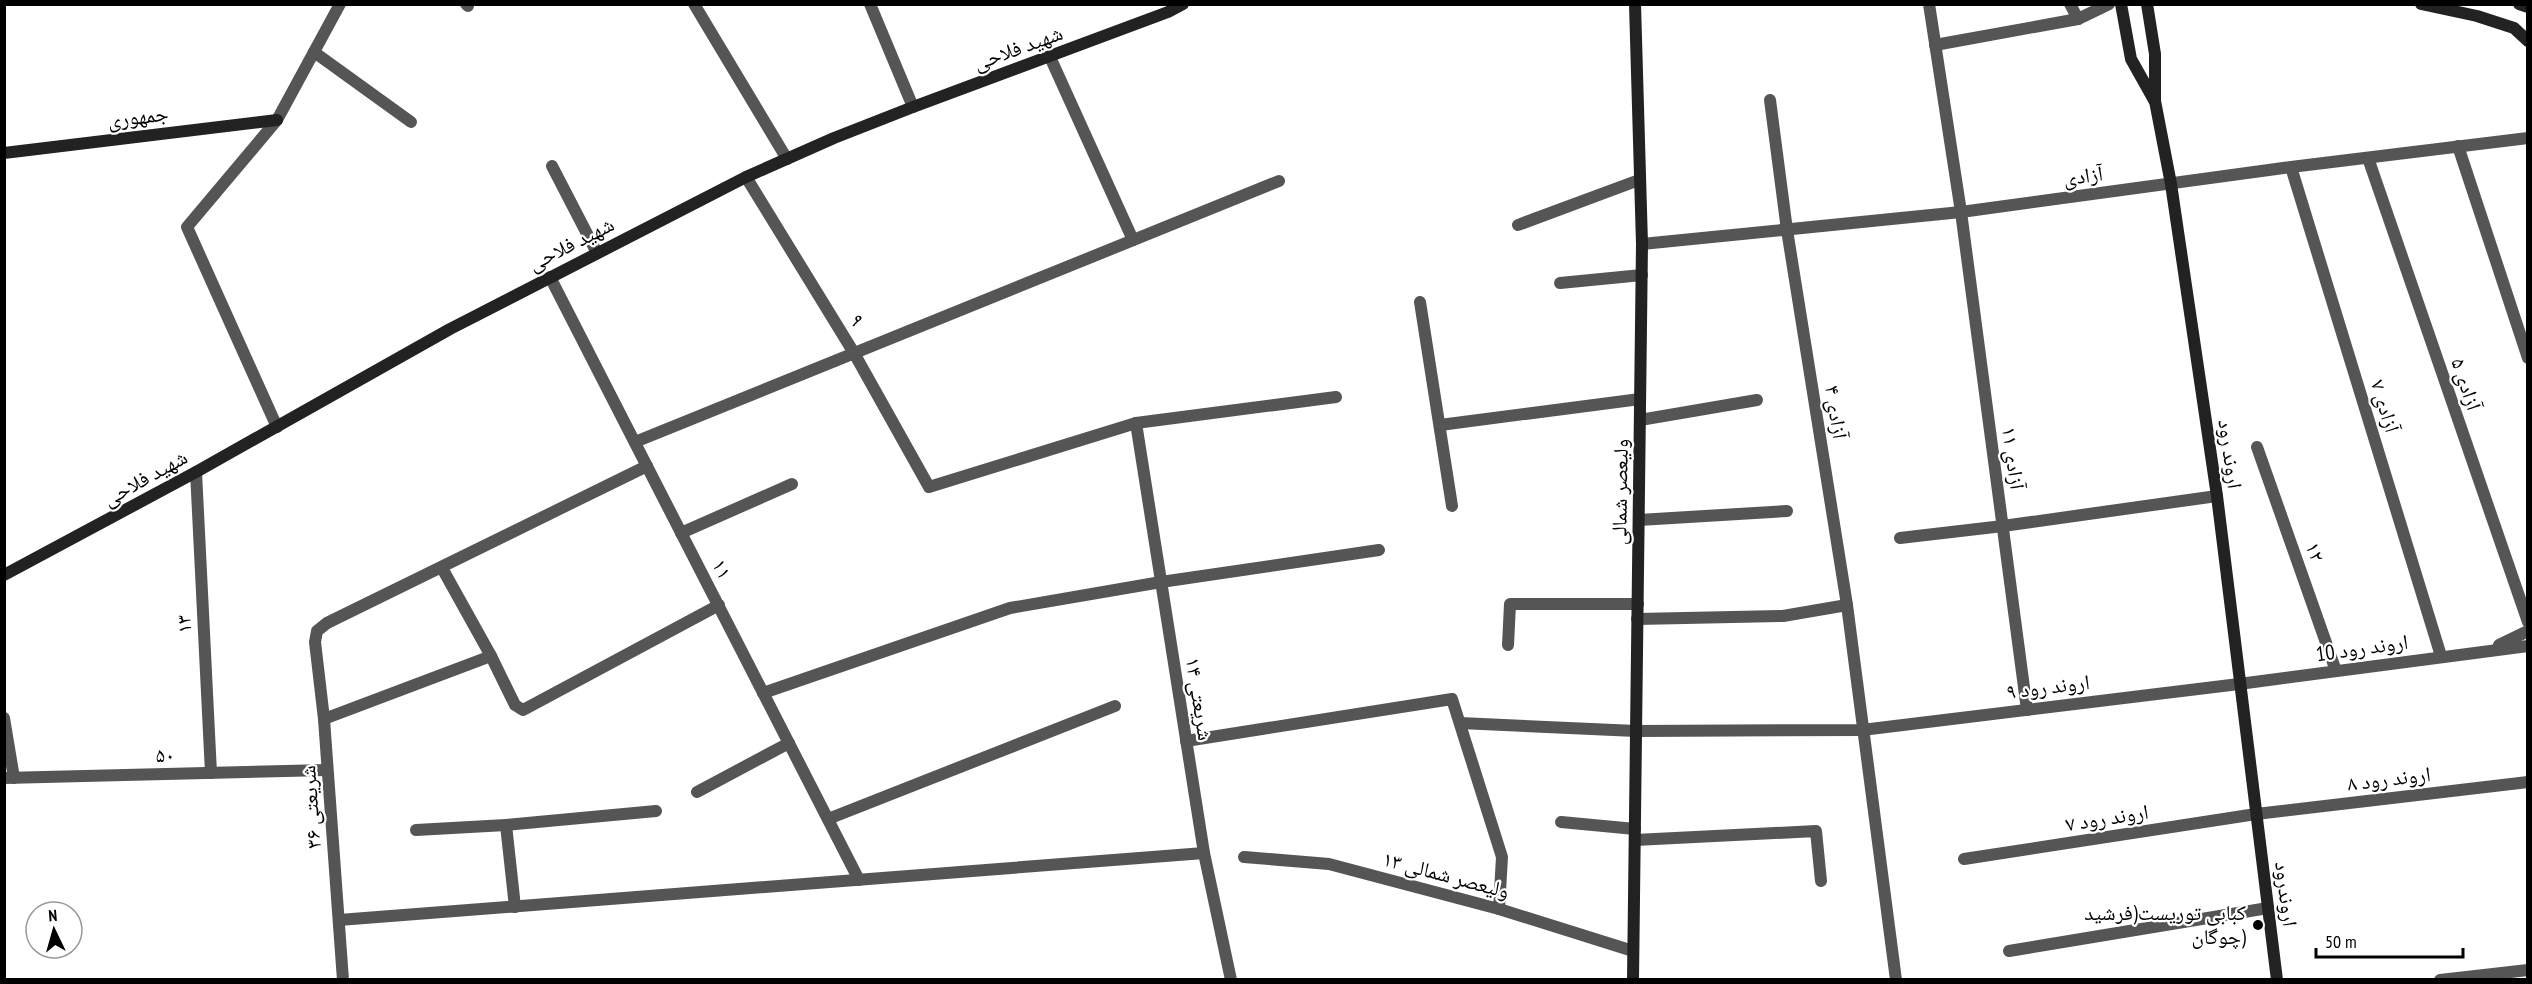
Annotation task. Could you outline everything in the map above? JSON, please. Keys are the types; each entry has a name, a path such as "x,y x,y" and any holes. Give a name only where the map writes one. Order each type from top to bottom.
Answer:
{"street":[{"path":"277,427 187,227 277,120 340,4"},
{"path":"694,4 787,159"},
{"path":"870,4 913,107"},
{"name":"شهید فلاحی","path":"4,575 196,472 450,329 746,177 913,107 1050,57 1167,8 1183,4"},
{"name":"ولیعصر شمالی","path":"1633,976 1642,275 1635,4"},
{"name":"آزادی ۱۱","path":"1929,4 1961,212 2027,710"},
{"path":"2070,4 2078,19"},
{"path":"1935,45 2078,19 2109,4"},
{"name":"اروند رود","path":"2121,4 2131,59 2155,101"},
{"name":"اروند رود","path":"2147,4 2155,54 2155,101 2171,184 2217,496 2256,814"},
{"path":"2421,4 2477,16 2514,28 2528,41"},
{"path":"2518,4 2528,7"},
{"path":"314,52 411,122"},
{"path":"1050,57 1133,240"},
{"name":"آزادی ۴","path":"1770,100 1787,230 1847,605 1896,980"},
{"name":"جمهوری","path":"4,153 277,120"},
{"name":"آزادی","path":"1642,244 1961,212 2528,138"},
{"path":"2458,147 2528,358"},
{"name":"آزادی ۵","path":"2368,158 2528,622"},
{"path":"552,166 597,253"},
{"name":"آزادی ۷","path":"2292,167 2441,656"},
{"name":"۹","path":"746,177 854,353 929,487 1136,423"},
{"path":"1518,225 1639,180"},
{"path":"635,442 1279,181"},
{"path":"1560,283 1642,275"},
{"name":"۱۱","path":"550,277 860,880"},
{"path":"1420,302 1452,506"},
{"path":"1136,423 1336,397"},
{"path":"1440,424 1640,399"},
{"path":"1640,420 1757,400"},
{"name":"شریعتی ۱۴","path":"1136,423 1204,853 1231,980"},
{"name":"۱۲","path":"2257,447 2336,671"},
{"path":"647,466 442,568 491,656 514,705 523,710 719,605"},
{"name":"۱۳","path":"196,472 211,773"},
{"path":"681,532 792,484"},
{"path":"1900,538 2217,496"},
{"path":"1639,520 1787,511"},
{"path":"764,693 1010,608 1161,582 1379,550"},
{"name":"شریعتی ۳۶","path":"343,980 324,719 315,642 317,631 327,623 442,568"},
{"path":"1508,645 1510,604 1638,604"},
{"path":"1637,618 1783,616 1847,605"},
{"path":"2490,650 2528,632"},
{"name":"اروند رود 10","path":"2239,684 2528,646"},
{"path":"324,719 491,656"},
{"name":"اروند رود ۹","path":"1460,723 1636,731 1862,730 2239,684"},
{"path":"1186,741 1452,699 1502,857 1499,909"},
{"path":"828,819 1115,706"},
{"path":"4,718 9,778"},
{"path":"697,792 789,742"},
{"name":"۵۰","path":"9,778 327,770"},
{"name":"اروند رود ۸","path":"2256,814 2528,782"},
{"path":"416,830 506,825 656,811"},
{"name":"اروند رود ۷","path":"1964,860 2256,814"},
{"name":"اروندرود","path":"2256,814 2277,980"},
{"path":"1561,822 1635,835 1816,831 1821,881"},
{"path":"506,825 515,907"},
{"path":"339,920 1204,853"},
{"name":"ولیعصر شمالی ۱۳","path":"1244,857 1329,864 1499,909 1633,951"},
{"path":"2009,951 2268,908"},
{"path":"2440,980 2528,970"},
{"path":"1633,976 1644,980"}],"place":[{"name":"کبابی توریست(فرشید چوگان)","path":"2258,925"}]}
